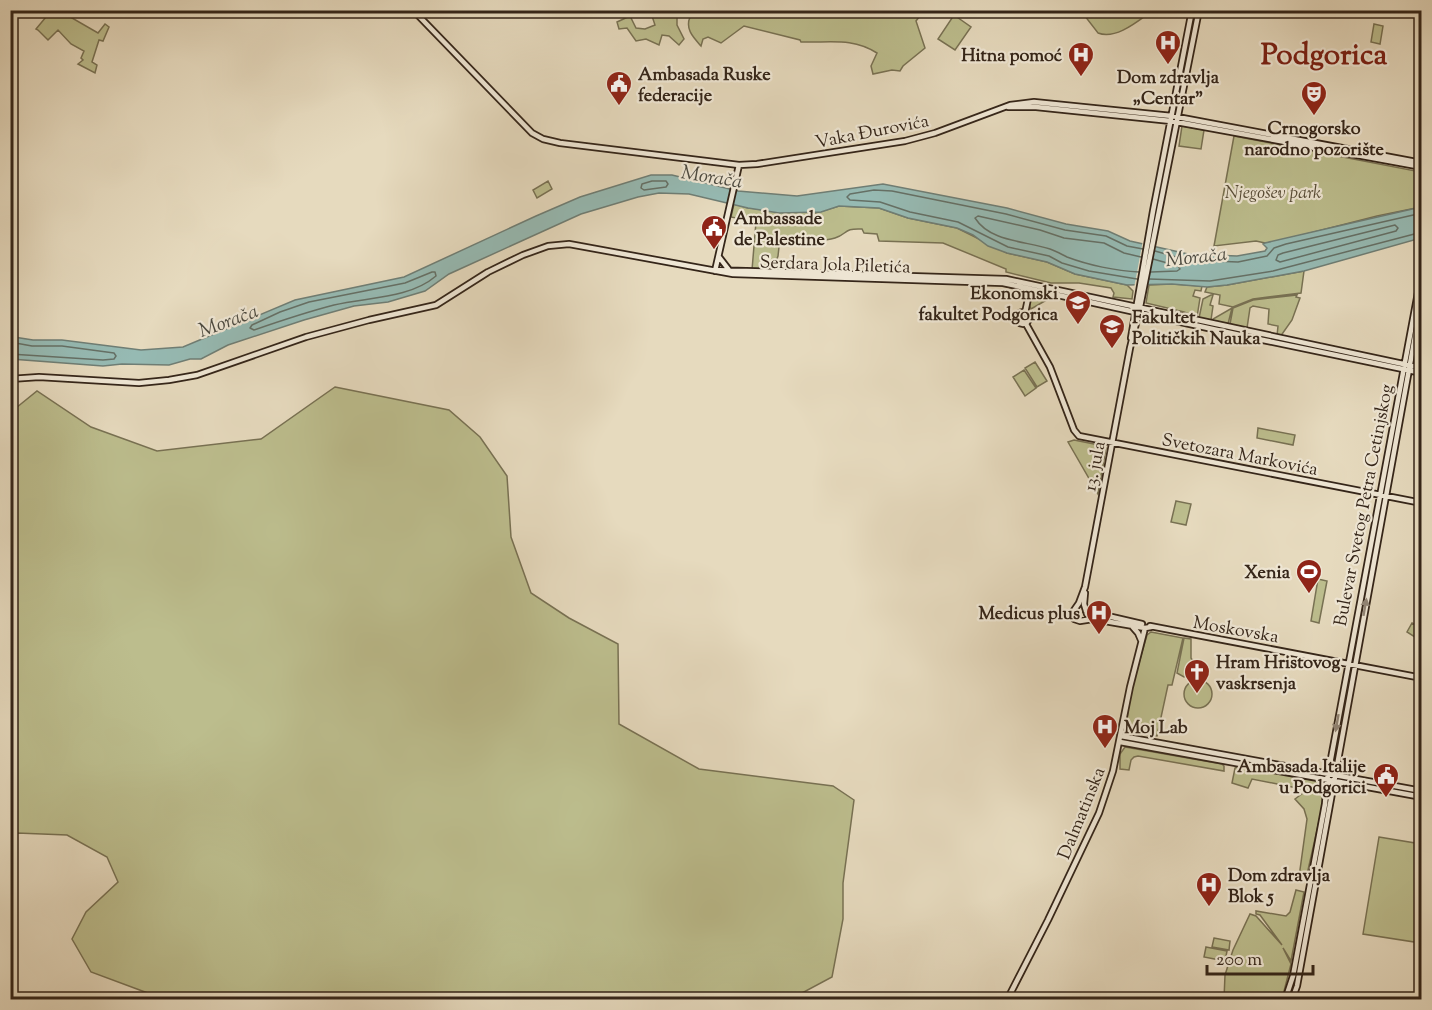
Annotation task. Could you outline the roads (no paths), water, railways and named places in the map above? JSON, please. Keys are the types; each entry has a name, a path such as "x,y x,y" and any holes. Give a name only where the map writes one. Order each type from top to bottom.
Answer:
{"main road":[{"name":"Vaka Đurovića","path":"412,10 535,135 551,141 739,165 793,160 905,141 935,133 1006,107 1036,107 1174,119 1422,165"},
{"path":"1174,119 1192,10"},
{"path":"1174,119 1199,10"},
{"name":"13. jula","path":"1084,588 1174,119"},
{"path":"713,270 719,257 739,165"},
{"name":"Serdara Jola Piletića","path":"10,379 39,377 140,382 198,375 306,336 436,305 490,271 527,253 552,245 580,245 731,272 1030,286"},
{"path":"719,257 731,272"},
{"name":"Bulevar Svetog Petra Cetinjskog","path":"1285,999 1293,976 1324,812 1327,777 1347,663 1422,271"},
{"name":"Serdara Jola Piletića","path":"731,272 995,278 1409,368"},
{"path":"1025,313 1030,286"},
{"name":"Bulevar Svetog Petra Cetinjskog","path":"1292,999 1297,986 1308,931 1422,298"},
{"path":"1025,313 1029,317 1026,324 1021,324 1017,318 1019,314 1025,313"},
{"name":"Svetozara Markovića","path":"1026,324 1050,367 1076,433 1113,444 1422,503"},
{"path":"1409,368 1422,368"},
{"path":"1409,368 1422,373"},
{"path":"1084,588 1086,610 1084,619 1078,621 1073,617 1072,611 1077,607 1084,588"},
{"path":"1077,607 1086,610"},
{"name":"Moskovska","path":"1086,610 1147,626 1422,678"},
{"name":"Moskovska","path":"1084,619 1147,626"},
{"path":"1131,625 1138,633 1142,644"},
{"name":"Dalmatinska","path":"1007,999 1100,813 1147,626"},
{"path":"1120,739 1422,797"},
{"path":"1335,779 1422,791"}],"water":[{"name":"Morača","path":"651,175 672,175 738,191 797,196 883,184 1007,208 1066,224 1108,231 1130,241 1188,254 1237,256 1265,251 1267,248 1263,244 1265,243 1421,207 1421,238 1304,271 1227,285 1207,287 1172,284 1127,285 1075,274 1047,262 1007,253 988,246 973,235 957,228 908,218 879,208 839,206 821,212 779,213 689,194 659,193 581,214 449,274 425,291 388,302 354,306 304,320 228,345 201,359 190,359 169,365 103,366 11,359 10,332 14,337 33,340 62,340 141,350 183,347 295,300 404,277 580,197"}],"place":[{"name":"Dom zdravlja „Centar”","path":"1168,66"},
{"name":"Hitna pomoć","path":"1081,78"},
{"name":"Ambasada Ruske federacije","path":"619,107"},
{"name":"Crnogorsko narodno pozorište","path":"1314,117"},
{"name":"Ambassade de Palestine","path":"714,251"},
{"name":"Ekonomski fakultet Podgorica","path":"1078,326"},
{"name":"Fakultet Političkih Nauka","path":"1112,350"},
{"name":"Xenia","path":"1309,595"},
{"name":"Medicus plus","path":"1099,636"},
{"name":"Hram Hristovog vaskrsenja","path":"1197,695"},
{"name":"Moj Lab","path":"1105,750"},
{"name":"Ambasada Italije u Podgorici","path":"1386,799"},
{"name":"Dom zdravlja Blok 5","path":"1209,908"}],"district":[{"name":"Podgorica","path":"1324,54"}],"park label":[{"name":"Njegošev park","path":"1273,192"}]}
